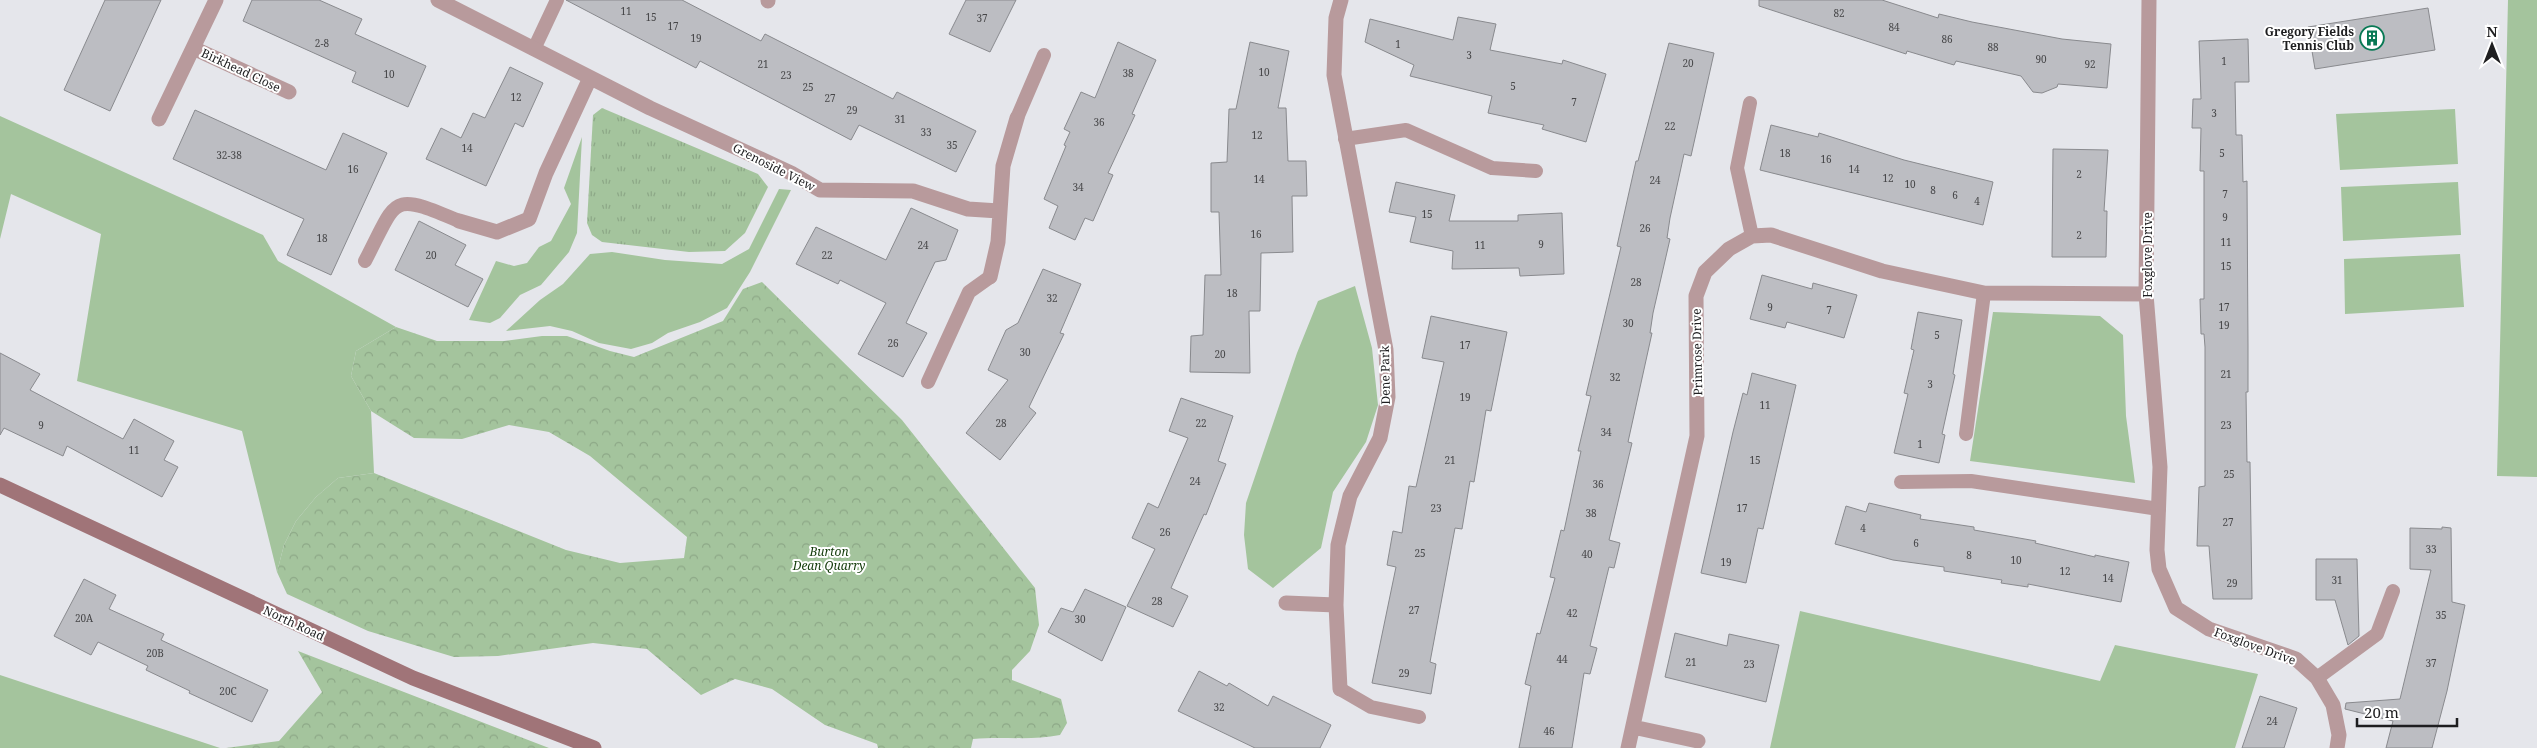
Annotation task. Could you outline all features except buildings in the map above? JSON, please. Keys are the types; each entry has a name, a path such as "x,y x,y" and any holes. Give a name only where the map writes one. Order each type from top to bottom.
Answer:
{"main road":[{"name":"North Road","path":"0,485 413,678 594,748"}],"street":[{"name":"Birkhead Close","path":"159,119 216,0"},
{"name":"Grenoside View","path":"438,0 590,78 790,173 820,190 913,192 968,209 999,211"},
{"name":"Dene Park","path":"1340,689 1336,605 1338,545 1350,496 1380,438 1388,397 1386,350 1344,139 1334,76 1336,18 1341,0"},
{"name":"Foxglove Drive","path":"2148,0 2146,294 2160,467 2156,550 2159,569 2176,608 2209,629 2296,659 2317,678 2333,705 2339,735 2337,748"},
{"name":"Birkhead Close","path":"193,48 289,92"},
{"path":"459,221 497,232 528,219 546,173 590,78"},
{"path":"990,277 998,242 1003,166 1017,118"},
{"path":"1752,236 1771,235 1882,271 1984,293 2146,294"},
{"name":"Primrose Drive","path":"1628,748 1697,436 1696,296 1706,272 1729,249 1752,236"},
{"path":"1286,603 1336,605"},
{"path":"1633,728 1698,741"}],"lane":[{"path":"534,49 557,0"},
{"path":"1017,118 1044,55"},
{"path":"1750,103 1737,168 1752,236"},
{"path":"1344,139 1406,130 1492,168 1536,172"},
{"path":"364,261 392,209 400,204 419,204 459,221"},
{"path":"928,382 969,292 990,277"},
{"path":"1966,434 1984,293"},
{"path":"1901,482 1971,481 2158,509"},
{"path":"2317,678 2377,634 2393,591"},
{"name":"Dene Park","path":"1340,689 1371,708 1419,717"}],"green space":[{"path":"2508,0 2537,0 2537,477 2497,476"},
{"path":"602,108 758,174 768,187 745,233 725,251 689,252 602,242 592,235 587,223 593,115"},
{"path":"2455,109 2458,164 2340,170 2336,114"},
{"path":"0,116 263,235 278,261 396,327 356,351 351,376 371,411 374,473 338,478 316,497 296,521 284,545 277,572 242,431 77,381 101,234 11,194 0,239"},
{"path":"582,137 577,233 569,252 541,285 520,295 500,318 490,323 469,320 496,261 514,266 527,263 539,247 551,241 571,204 564,188"},
{"path":"2458,182 2461,235 2343,241 2341,187"},
{"path":"779,189 791,190 750,272 727,308 700,322 668,333 652,343 631,349 599,343 572,331 550,326 506,331 540,300 563,284 590,254 612,252 665,260 722,264 749,249"},
{"path":"2460,254 2464,307 2345,314 2344,259"},
{"name":"Burton Dean Quarry","path":"762,282 902,420 1035,588 1039,625 1030,651 1012,670 1012,680 1061,699 1067,723 1060,735 1038,738 973,739 971,748 878,748 877,744 825,725 772,689 735,679 701,695 647,649 593,643 498,656 454,657 368,631 287,594 277,572 284,545 296,521 316,497 338,478 374,473 566,550 620,563 684,558 687,537 590,456 549,432 509,425 462,439 414,438 371,411 351,376 356,351 396,327 437,341 504,341 542,336 567,336 634,357 723,321 743,289"},
{"path":"1355,286 1372,348 1378,405 1366,442 1333,492 1321,548 1273,588 1248,569 1244,535 1246,503 1297,353 1318,301"},
{"path":"1993,312 2100,316 2123,335 2126,416 2135,483 1970,461"},
{"path":"1800,611 2100,681 2115,645 2258,674 2235,748 1770,748"},
{"path":"298,651 549,748 226,748 279,741 322,692"},
{"path":"0,675 220,748 0,748"}],"place":[{"name":"Gregory Fields Tennis Club","path":"2372,38"}]}
